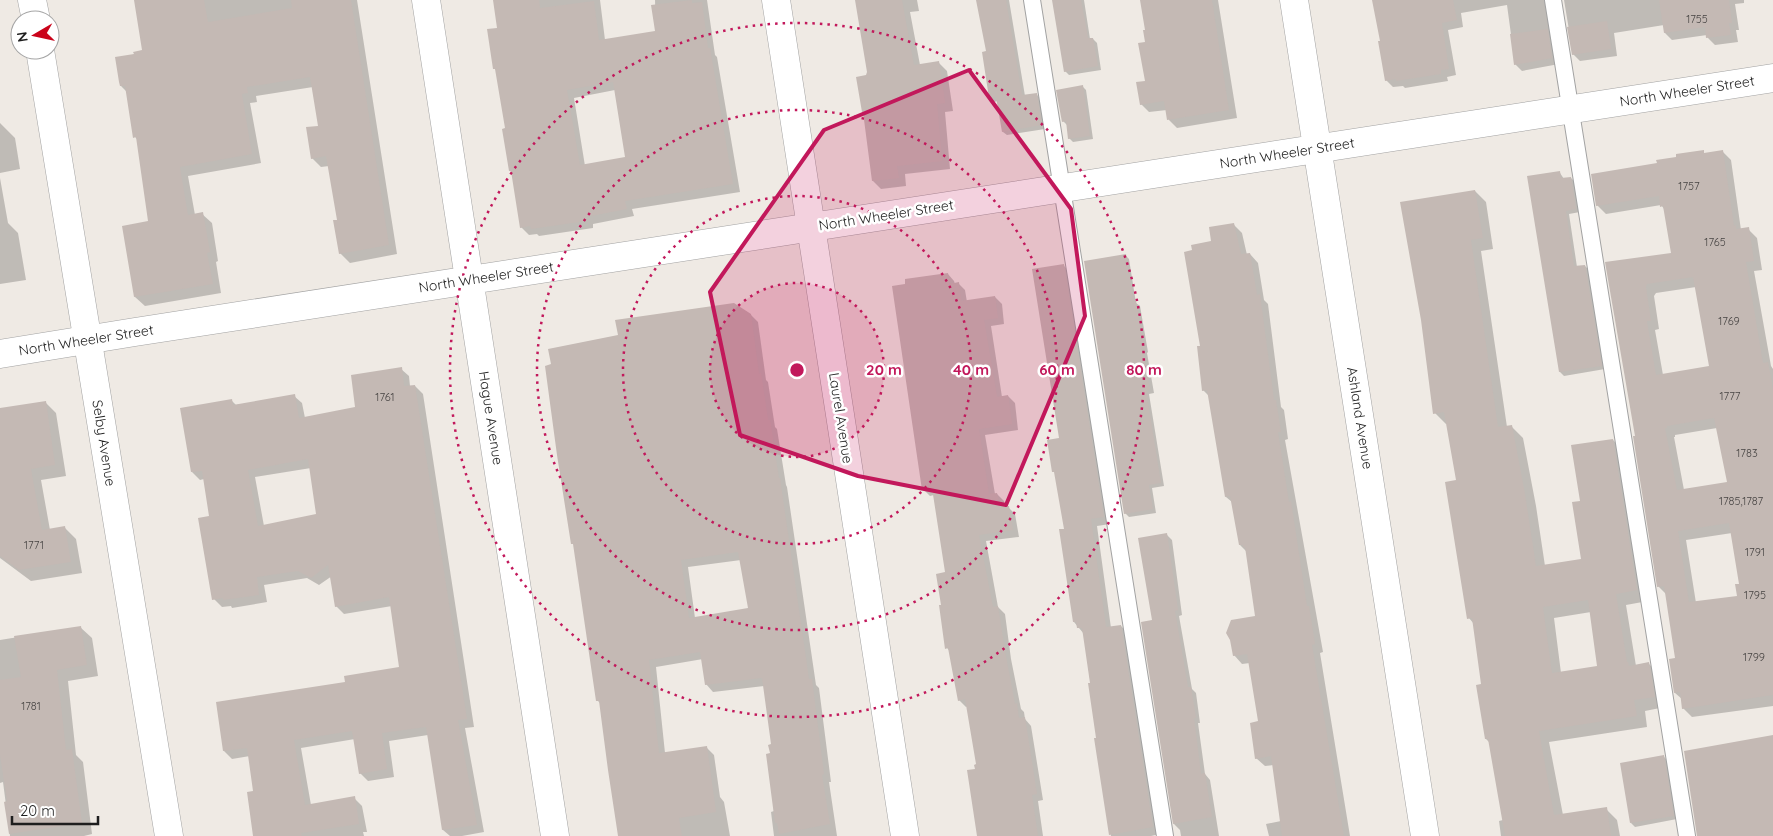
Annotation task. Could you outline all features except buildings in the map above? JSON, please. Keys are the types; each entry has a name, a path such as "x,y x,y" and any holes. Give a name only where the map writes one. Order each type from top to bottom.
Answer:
{"street":[{"name":"Hague Avenue","path":"426,0 556,836"},
{"name":"Laurel Avenue","path":"776,0 905,836"},
{"name":"Ashland Avenue","path":"1294,0 1425,836"},
{"name":"Selby Avenue","path":"42,60 169,836"},
{"name":"North Wheeler Street","path":"0,354 1773,78"}],"lane":[{"path":"1032,0 1165,836"},
{"path":"1553,0 1687,836"}],"highlighted area":[{"path":"969,70 1071,209 1085,316 1006,505 858,476 740,435 710,292 824,130"}]}
